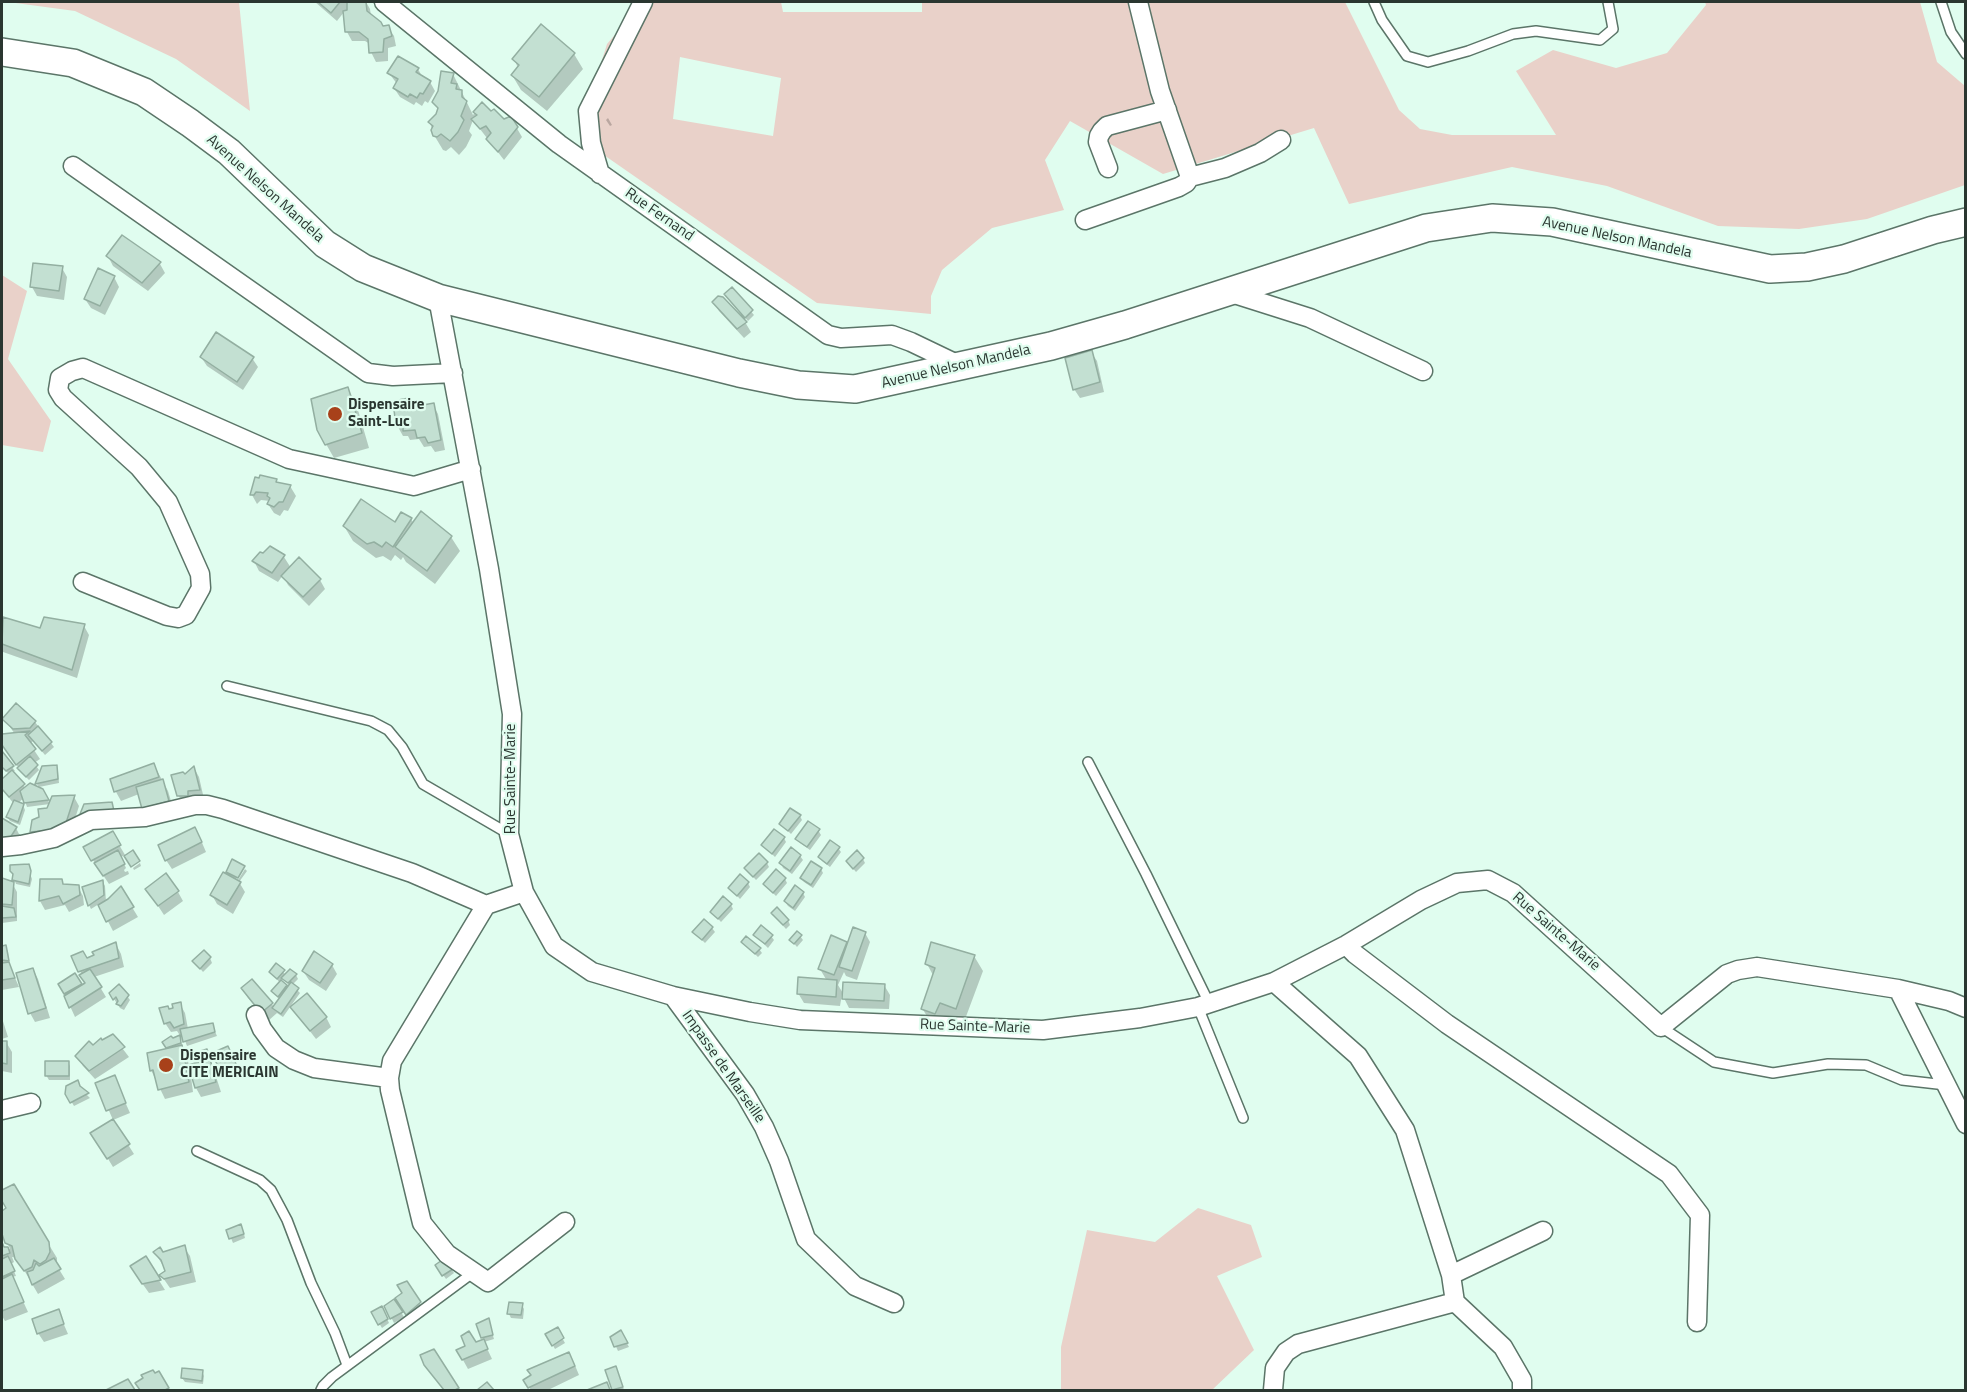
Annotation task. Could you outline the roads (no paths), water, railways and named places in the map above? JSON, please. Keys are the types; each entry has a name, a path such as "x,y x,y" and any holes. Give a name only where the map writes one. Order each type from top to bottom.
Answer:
{"street":[{"name":"Rue Fernand","path":"384,2 560,144 828,335 841,338 892,335 961,366"},
{"path":"600,174 591,143 588,111 643,2"},
{"path":"1138,2 1167,110 1190,177"},
{"name":"Avenue Nelson Mandela","path":"2,51 73,63 144,92 229,152 325,244 363,268 438,298 728,370 798,385 855,390 1062,343 1426,228 1492,218 1552,222 1770,269 1808,267 1844,259 1965,222"},
{"path":"1108,168 1098,142 1102,130 1107,126 1167,110"},
{"path":"1085,220 1179,187 1190,177 1226,168 1260,153 1281,140"},
{"path":"73,166 368,373 393,376 453,373"},
{"path":"1228,292 1310,318 1423,371"},
{"name":"Rue Sainte-Marie","path":"438,298 489,569 512,714 509,834 524,892 554,946 592,972 673,996 800,1020 1043,1030 1140,1018 1204,1005 1274,982 1347,945 1421,900 1457,883 1488,880 1513,893 1661,1027"},
{"path":"83,582 167,616 178,618 186,615 201,588 200,574 168,502 139,467 63,398 58,390 60,378 72,371 83,368 289,459 414,486 471,469"},
{"path":"2,847 21,846 54,838 91,820 145,817 195,805 207,805 412,873 486,905"},
{"path":"524,892 486,905 392,1061 389,1078 390,1090 422,1223 447,1254 488,1282 565,1222"},
{"path":"1347,945 1355,954 1447,1024 1669,1174 1700,1215 1697,1322"},
{"path":"1661,1027 1727,974 1757,968 1898,989 1949,1001 1965,1008"},
{"path":"1274,982 1358,1056 1405,1130 1451,1275 1455,1302 1503,1347 1522,1380 1522,1390"},
{"path":"1898,989 1965,1124"},
{"name":"Impasse de Marseille","path":"673,996 745,1094 764,1126 779,1161 806,1239 855,1286 894,1303"},
{"path":"256,1016 262,1029 276,1048 294,1060 314,1068 389,1078"},
{"path":"2,1110 31,1103"},
{"path":"1451,1275 1543,1231"},
{"path":"1273,1390 1275,1368 1286,1352 1298,1344 1455,1302"}],"lane":[{"path":"1374,2 1382,20 1407,56 1428,62 1468,51 1513,34 1536,31 1600,40 1613,29 1608,2"},
{"path":"1941,2 1951,32 1965,54"},
{"path":"227,686 371,721 388,730 402,747 423,784 509,834"},
{"path":"1088,762 1146,874 1204,1005 1243,1118"},
{"path":"1661,1027 1714,1062 1773,1073 1828,1064 1866,1065 1902,1080 1946,1085"},
{"path":"197,1151 260,1180 271,1190 287,1220 311,1283 335,1333 347,1365"},
{"path":"321,1390 347,1365 474,1272"}],"place":[{"name":"Dispensaire Saint-Luc","path":"335,414"},
{"name":"Dispensaire CITE MERICAIN","path":"166,1065"}]}
